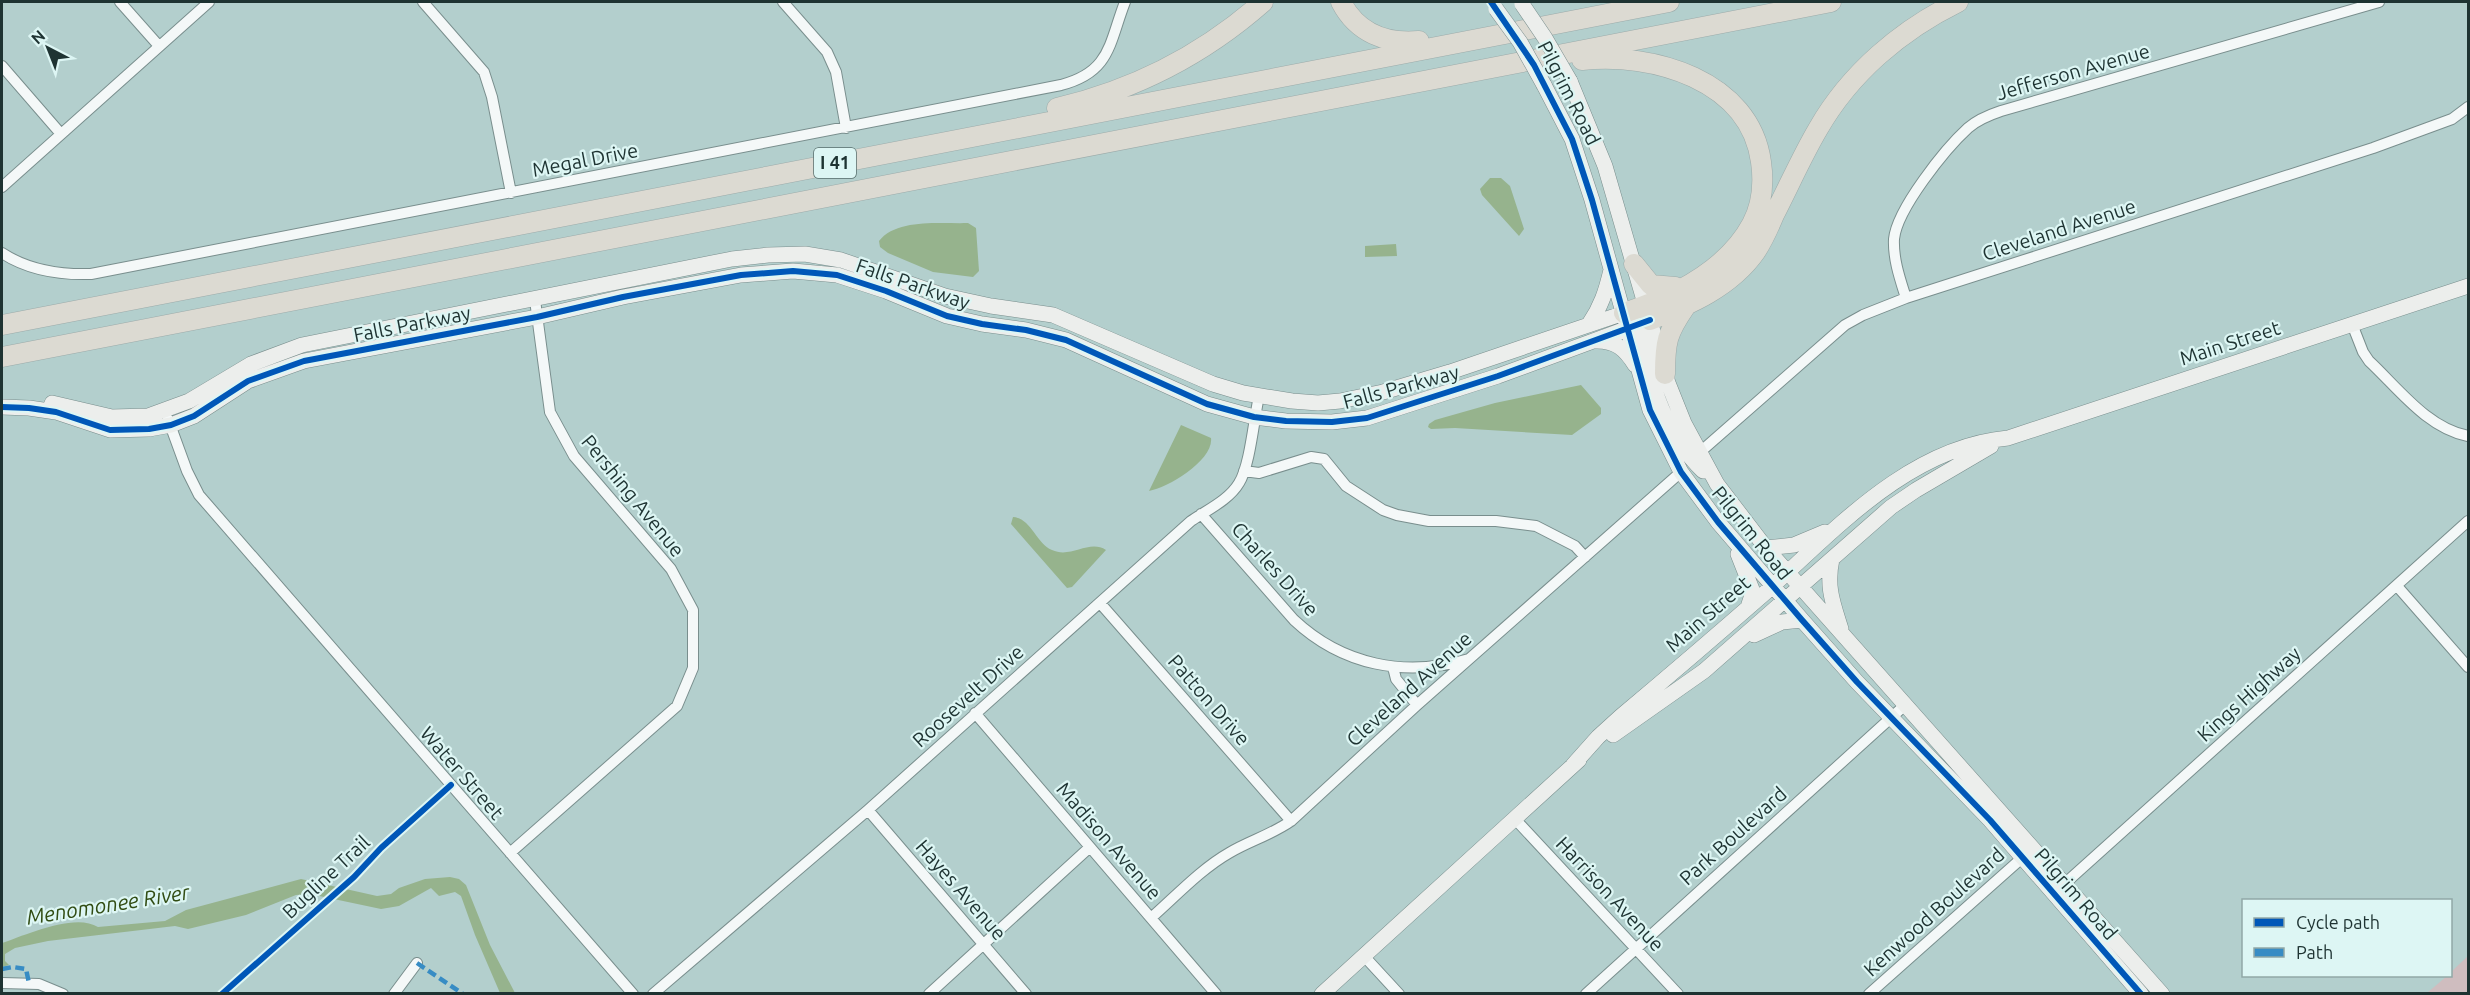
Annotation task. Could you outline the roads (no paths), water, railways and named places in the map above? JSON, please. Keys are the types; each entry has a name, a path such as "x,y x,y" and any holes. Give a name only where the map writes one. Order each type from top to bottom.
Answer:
{"highway":[{"path":"765,177 1072,105 1138,82 1165,70 1215,40 1263,2"},
{"path":"1341,2 1354,20 1366,31 1377,37 1406,43 1631,2"},
{"name":"I 41","path":"2,325 1669,2"},
{"name":"I 41","path":"2,357 1831,2"},
{"path":"1638,318 1683,298 1720,287 1755,252 1819,127 1867,65 1910,30 1958,2"},
{"path":"1212,122 1313,111 1587,59 1629,60 1668,66 1716,90 1735,107 1753,133 1762,170 1760,201 1746,234 1683,298 1665,344 1665,374"},
{"path":"1634,264 1651,285 1675,287 1683,298"}],"street":[{"path":"120,2 159,46"},
{"path":"2,187 209,2"},
{"path":"423,2 484,72 492,97 511,193"},
{"path":"783,2 827,51 836,72 846,128"},
{"name":"Megal Drive","path":"4,254 49,272 91,274 1077,81 1092,71 1106,57 1125,2"},
{"name":"Jefferson Avenue","path":"1906,298 1895,254 1894,240 1900,215 1906,203 1946,153 1973,124 2001,111 2379,2"},
{"name":"Pilgrim Road","path":"1521,3 1570,81 1597,144 1634,264 1639,372 1660,434 1681,472 1729,535 1773,586 1793,594 1843,635 2059,888 2156,991"},
{"name":"Pilgrim Road","path":"1494,5 1520,42 1544,85 1575,150 1612,268 1665,374 1684,423 1699,453 1717,484 1766,548 1788,571 1802,620 1891,717 1995,815 2022,858 2059,888 2141,993"},
{"path":"2,66 61,134"},
{"name":"Cleveland Avenue","path":"1699,453 1845,325 1863,315 1906,298 2373,148 2452,119 2469,107"},
{"name":"Falls Parkway","path":"2,400 27,400 65,405 112,417 148,416 189,401 251,364 302,345 732,260 768,255 805,254 841,260 945,296 991,306 1053,315 1232,391 1318,403 1361,397 1450,372 1589,324 1638,318"},
{"path":"1589,324 1605,295 1612,268"},
{"name":"Falls Parkway","path":"2,407 56,412 110,430 149,429 171,425 194,416 248,381 304,361 537,317 623,297 741,275 793,271 837,275 886,291 947,316 1066,340 1207,404 1254,417 1313,422 1367,418 1498,376 1594,341 1638,318"},
{"name":"Main Street","path":"1573,765 1620,717 1842,524 1882,490 1919,467 1957,450 2004,439 2469,286"},
{"name":"Pershing Avenue","path":"510,853 677,706 693,668 693,610 671,569 574,456 550,412 535,300"},
{"path":"1638,318 1646,358 1666,420 1687,455 1717,484"},
{"path":"2352,324 2369,361 2423,413 2446,429 2469,436"},
{"path":"1594,341 1607,341 1626,350 1639,372"},
{"name":"Roosevelt Drive","path":"653,993 868,810 1202,514 1232,492 1240,483 1244,471 1259,396"},
{"name":"Water Street","path":"165,410 187,471 199,495 633,993"},
{"name":"Main Street","path":"1322,993 1594,747 1685,686 1892,507 1930,481 2004,439"},
{"path":"1244,471 1259,473 1311,457 1324,459 1346,486 1390,513 1429,521 1496,521 1536,526 1575,546 1585,557"},
{"path":"1919,467 1930,481"},
{"name":"Cleveland Avenue","path":"1151,918 1221,858 1267,836 1291,821 1417,705 1681,472"},
{"name":"Charles Drive","path":"1202,514 1294,620 1309,634 1353,658 1375,665 1419,668 1471,658"},
{"name":"Kings Highway","path":"2059,888 2469,521"},
{"path":"1766,548 1794,545 1842,524"},
{"path":"1729,535 1753,592 1752,601 1747,608"},
{"path":"1832,559 1829,588 1843,635"},
{"path":"2397,586 2469,667"},
{"path":"1793,594 1846,650 1865,660"},
{"name":"Patton Drive","path":"1100,603 1291,821"},
{"path":"1730,648 1782,622 1802,620"},
{"path":"1393,667 1396,679 1417,705"},
{"name":"Park Boulevard","path":"1586,993 1904,705"},
{"name":"Madison Avenue","path":"975,713 1216,993"},
{"name":"Hayes Avenue","path":"868,810 1026,993"},
{"name":"Harrison Avenue","path":"1515,819 1678,993"},
{"path":"929,993 1090,847"},
{"name":"Kenwood Boulevard","path":"1869,993 2022,858"},
{"path":"1364,956 1399,993"},
{"path":"394,993 417,963"},
{"path":"2,983 39,984 63,993"}],"water label":[{"name":"Menomonee River","path":"108,905"}]}
